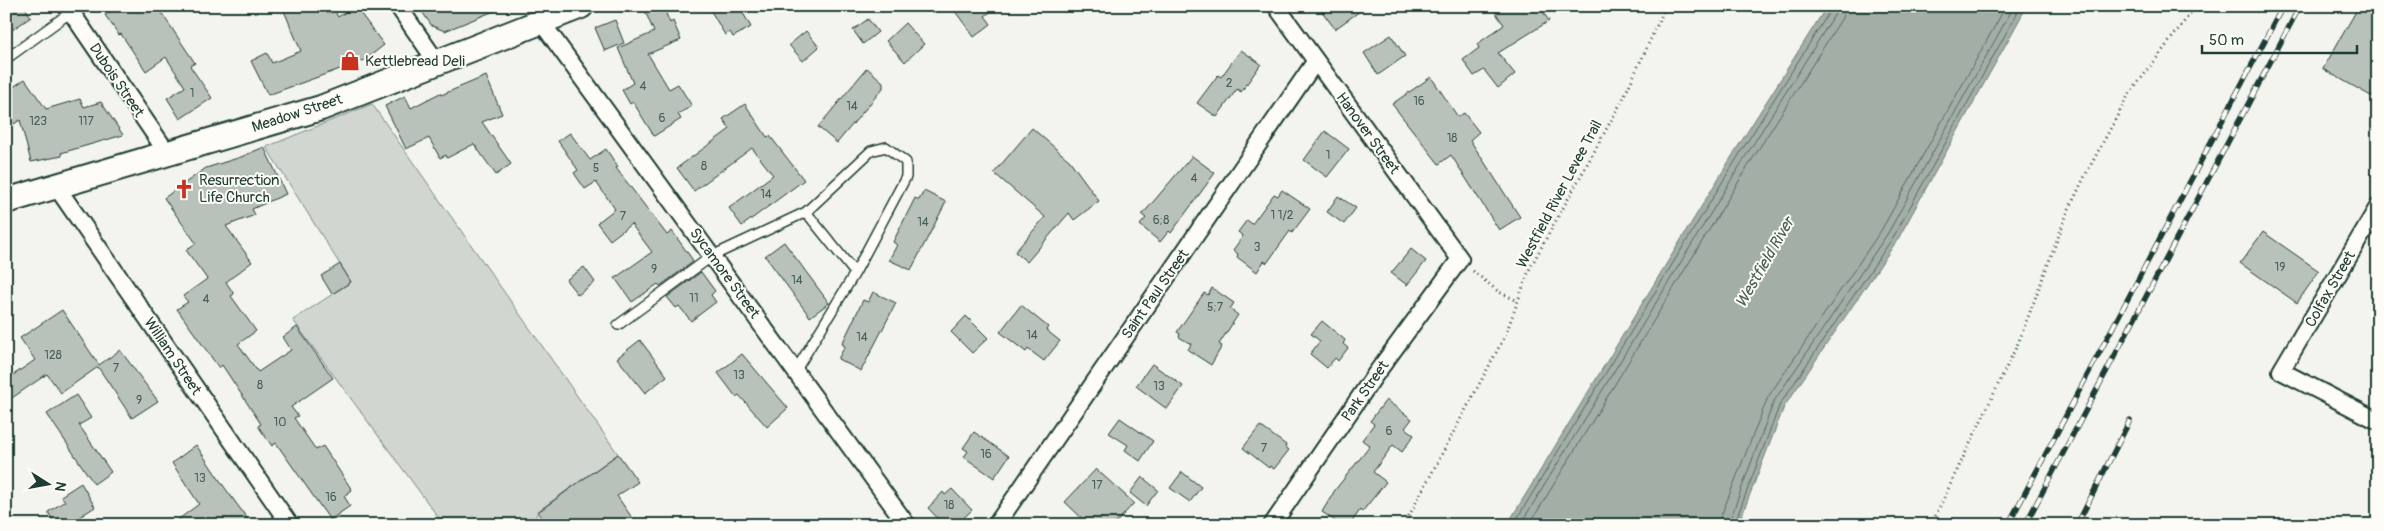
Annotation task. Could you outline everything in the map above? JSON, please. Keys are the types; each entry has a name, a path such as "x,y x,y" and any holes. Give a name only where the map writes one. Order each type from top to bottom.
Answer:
{"street":[{"path":"398,6 436,61"},
{"name":"Meadow Street","path":"6,201 321,108 436,61 542,23 581,6"},
{"name":"Hanover Street","path":"1276,6 1460,259"},
{"name":"Dubois Street","path":"69,9 168,154"},
{"name":"Sycamore Street","path":"542,23 907,525"},
{"name":"Saint Paul Street","path":"996,525 1315,62"},
{"name":"William Street","path":"56,186 290,525"},
{"name":"Colfax Street","path":"2378,207 2281,372 2378,421"},
{"name":"Park Street","path":"1272,525 1375,375 1460,259"}],"lane":[{"path":"6,59 69,9"},
{"path":"618,324 712,256 806,212 871,151 886,147 906,162 906,176 855,273 796,370"},
{"path":"806,212 855,273"}],"path":[{"name":"Westfield River Levee Trail","path":"1404,525 1505,336 1530,268 1623,99 1666,6"},
{"path":"1931,525 2019,341 2068,211 2086,174 2128,96 2196,6"},
{"path":"1460,259 1482,280 1499,292 1518,301"}],"shaded area":[{"path":"372,104 618,454 538,511 532,525 444,525 293,320 351,282 266,147"}],"water":[{"name":"Westfield River","path":"1827,6 2027,6 1898,239 1784,407 1738,525 1507,525 1737,148"}],"building":[{"path":"6,6 24,6 31,17 6,34"},
{"path":"118,6 157,6 195,63 190,66 212,98 180,119 167,98 185,87 166,57 146,71 121,34 119,35 105,15"},
{"path":"282,6 332,6 338,17 355,6 384,45 365,60 268,95 251,61 267,53 272,63 301,51"},
{"path":"418,6 504,7 445,31 432,26"},
{"path":"656,6 663,6 670,23 673,21 681,40 648,54 669,89 678,84 692,106 678,114 681,119 654,136 633,102 630,104 622,90 633,83 618,48 654,32 645,11"},
{"path":"708,6 739,6 751,27 733,37 730,32 725,35"},
{"path":"951,6 998,6 985,16 991,24 974,37"},
{"path":"1318,6 1367,6 1335,29"},
{"path":"1491,6 1539,6 1549,21 1498,53 1515,74 1498,88 1484,70 1474,76 1463,60 1479,48 1477,44 1504,25"},
{"path":"2359,6 2378,6 2378,100 2323,69"},
{"path":"868,19 878,32 863,44 853,30"},
{"path":"615,20 624,43 605,51 595,28"},
{"path":"905,23 924,44 905,62 886,41"},
{"path":"806,31 819,47 803,61 789,45"},
{"path":"1391,35 1405,56 1378,75 1364,53"},
{"path":"1241,50 1261,64 1241,92 1237,89 1217,117 1197,103 1218,75 1221,77"},
{"path":"867,68 883,82 883,88 837,143 818,127"},
{"path":"486,76 502,114 482,122 511,164 496,175 474,144 447,158 446,155 440,158 429,138 406,149 385,106 405,96 411,108 440,93 441,95"},
{"path":"1431,77 1458,117 1464,113 1479,132 1470,140 1520,217 1499,230 1451,155 1439,164 1392,104"},
{"path":"25,79 46,109 80,99 84,107 101,102 123,135 61,153 62,156 31,162 20,120 14,124 6,111 6,92"},
{"path":"745,104 767,137 770,136 804,180 742,226 729,208 773,175 752,148 694,191 677,168 730,129 723,119"},
{"path":"1032,128 1070,161 1099,201 1074,220 1069,213 1027,262 1015,252 1045,217 994,173"},
{"path":"1325,131 1349,149 1327,177 1304,160"},
{"path":"570,133 590,160 606,149 618,167 616,168 667,235 672,231 692,259 693,262 660,286 658,284 632,302 615,278 652,252 631,224 610,240 597,223 615,209 596,182 585,189 574,173 578,170 558,141"},
{"path":"264,147 286,194 252,209 255,215 226,226 252,262 226,282 234,294 231,296 256,331 238,344 258,372 291,350 283,337 297,327 333,378 291,407 298,416 294,418 316,450 323,446 352,490 344,496 350,506 330,520 276,443 272,446 258,426 261,424 222,365 219,368 177,309 188,302 183,296 207,279 186,250 196,243 164,198 206,168 241,157"},
{"path":"1192,156 1215,173 1171,233 1169,231 1160,242 1140,225 1146,218 1142,215"},
{"path":"1282,190 1310,209 1292,233 1290,231 1267,263 1264,261 1257,272 1237,257 1238,254 1233,250 1243,236 1238,232 1247,220 1252,224 1274,194 1278,196"},
{"path":"924,191 946,202 911,270 889,260 897,245 893,242 915,198 919,200"},
{"path":"1338,196 1356,208 1344,224 1327,212"},
{"path":"2263,232 2319,271 2297,303 2240,263"},
{"path":"784,242 829,303 810,317 765,256"},
{"path":"1411,249 1426,261 1407,285 1391,273"},
{"path":"340,264 351,282 332,294 321,276"},
{"path":"584,267 595,282 578,295 566,280"},
{"path":"701,272 715,291 711,295 716,302 691,321 679,306 676,308 667,297"},
{"path":"1212,288 1234,303 1230,309 1238,315 1219,344 1222,346 1211,365 1188,350 1191,344 1179,337 1180,334 1177,332 1204,293 1208,295"},
{"path":"873,292 896,303 861,371 838,359 845,346 842,344 863,300 868,302"},
{"path":"1021,305 1048,327 1046,330 1060,341 1044,361 1028,349 1026,352 1000,332"},
{"path":"62,310 99,365 120,350 158,401 132,418 98,367 61,393 47,374 6,402 6,380 35,360 20,338"},
{"path":"966,316 988,338 972,353 951,332"},
{"path":"1322,321 1345,340 1343,344 1348,348 1338,361 1335,358 1327,368 1310,354 1320,341 1311,334"},
{"path":"640,340 667,376 645,393 617,358"},
{"path":"742,354 788,408 767,427 739,395 736,397 718,373"},
{"path":"1152,364 1183,386 1167,409 1136,386"},
{"path":"76,395 91,418 79,425 111,472 94,484 47,414"},
{"path":"1386,400 1412,419 1405,428 1414,435 1402,452 1393,445 1373,472 1386,482 1362,512 1360,510 1350,525 1341,525 1322,512 1335,490 1370,446 1362,440 1374,424 1370,421"},
{"path":"1120,418 1153,441 1140,461 1125,450 1128,445 1109,433"},
{"path":"1260,426 1286,445 1285,447 1289,450 1274,469 1270,466 1269,468 1243,448"},
{"path":"974,432 1009,456 994,478 964,457 968,451 963,448"},
{"path":"196,445 252,525 171,525 199,504 172,463"},
{"path":"618,454 638,482 617,496 637,525 547,525 538,512"},
{"path":"1096,469 1134,503 1114,525 1089,525 1065,502"},
{"path":"1182,472 1201,487 1190,502 1170,488"},
{"path":"1142,477 1158,490 1146,506 1130,493"},
{"path":"81,483 95,507 67,525 56,525 48,512 65,501 61,496"},
{"path":"952,489 972,510 956,525 944,525 928,508 943,492 945,495"}],"railway":[{"path":"2008,525 2283,6"},
{"path":"2025,525 2300,6"},
{"path":"2077,525 2130,420"}],"place":[{"name":"Kettlebread Deli","path":"350,61"},
{"name":"Resurrection Life Church","path":"184,189"}]}
